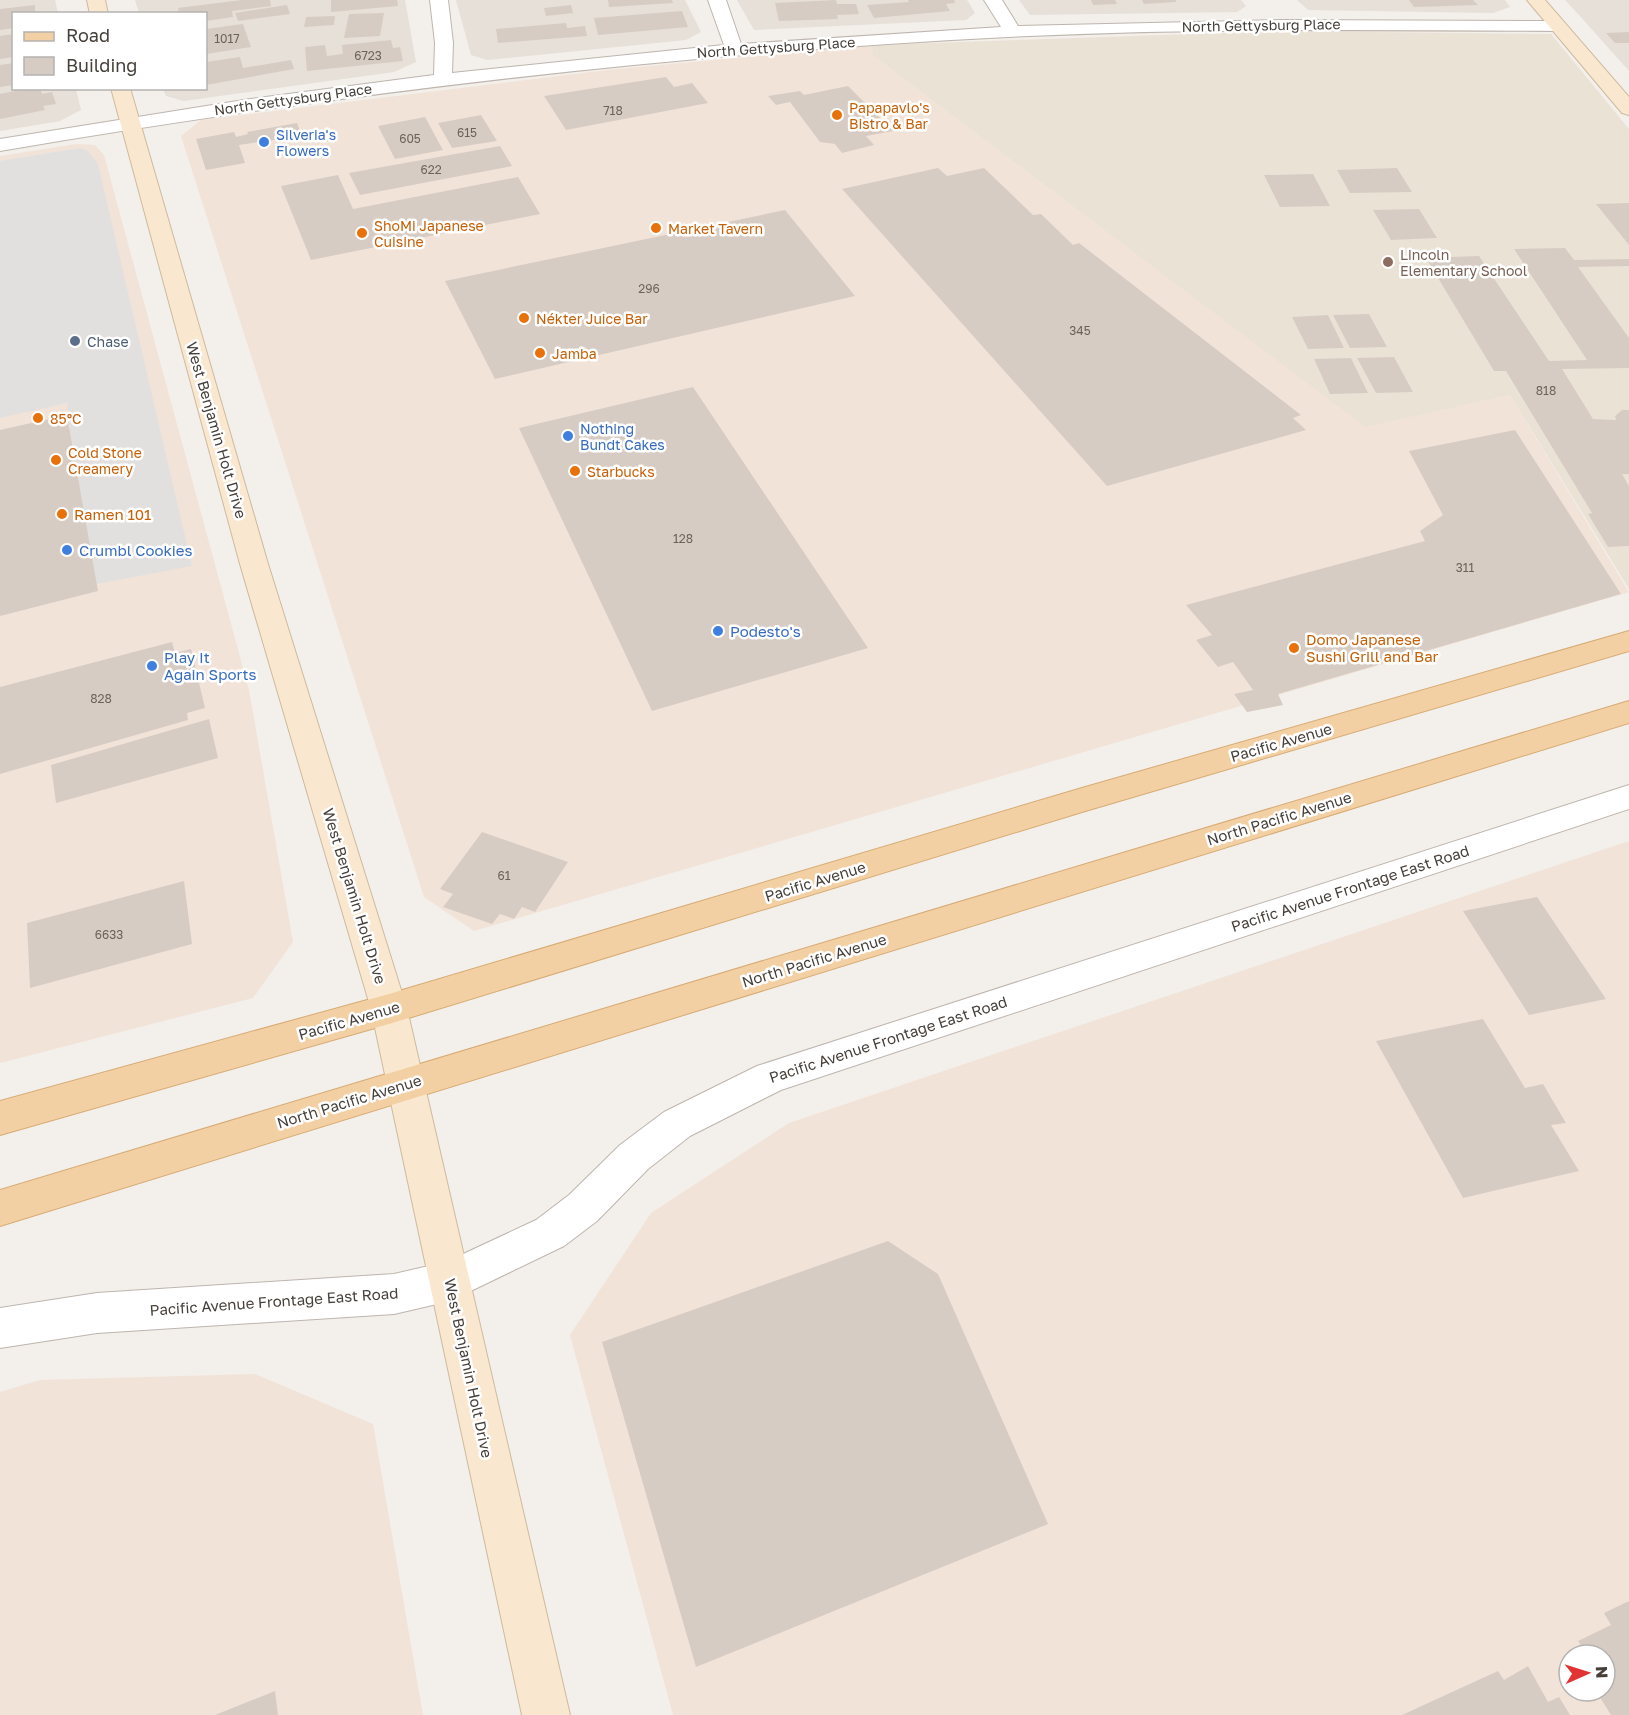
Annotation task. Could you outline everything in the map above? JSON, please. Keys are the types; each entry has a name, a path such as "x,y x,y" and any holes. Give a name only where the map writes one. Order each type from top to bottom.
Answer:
{"main road":[{"path":"1536,0 1629,109"},
{"name":"West Benjamin Holt Drive","path":"121,90 254,564 389,1009 546,1715"},
{"name":"Pacific Avenue","path":"0,1119 389,1009 1082,800 1629,641"},
{"name":"North Pacific Avenue","path":"0,1208 1629,712"}],"street":[{"path":"438,0 444,43 443,79"},
{"path":"717,0 734,49"},
{"path":"993,0 1012,31"},
{"path":"1274,8 1287,24"},
{"name":"North Gettysburg Place","path":"0,146 130,123 443,79 734,49 1012,31 1287,24 1558,26"},
{"name":"Pacific Avenue Frontage East Road","path":"0,1328 97,1313 394,1294 450,1281 550,1233 583,1208 634,1157 677,1124 770,1077 1629,797"}],"shaded area":[{"path":"0,0 55,0 58,12 12,12 12,90 76,90 81,110 60,121 0,131"},
{"path":"135,0 405,0 416,62 394,72 184,101 166,96 163,90 207,90 207,12 139,12"},
{"path":"456,0 685,0 701,32 686,40 487,60 471,55"},
{"path":"737,0 967,0 975,13 966,20 754,30"},
{"path":"1019,0 1241,0 1246,6 1237,12 1030,15"},
{"path":"1297,0 1505,0 1510,7 1493,13 1308,10"},
{"path":"1565,0 1629,0 1629,71 1579,15"},
{"name":"Lincoln Elementary School","path":"1280,31 1551,34 1629,129 1629,589 1510,395 1365,427 873,55 873,45"},
{"path":"873,45 1365,426 1510,395 1629,592 474,931 424,897 181,136 201,120 607,70"},
{"path":"76,144 95,145 104,155 249,690 293,942 253,998 0,1063 0,156"},
{"path":"80,148 88,151 98,164 192,566 87,586 67,403 0,418 0,161"},
{"path":"1629,841 1629,1715 673,1715 570,1335 651,1213 789,1123"},
{"path":"255,1374 373,1424 423,1715 0,1715 0,1392 40,1380"}],"building":[{"path":"242,0 270,0 271,6 232,11 233,17 207,21 207,12 179,12 178,8"},
{"path":"331,0 397,0 398,6 331,12"},
{"path":"608,0 672,0 673,3 609,7"},
{"path":"836,0 837,4 856,4 859,14 837,15 838,19 779,21 775,3"},
{"path":"908,0 954,0 955,3 946,4 950,11 874,18 867,5 909,2"},
{"path":"1091,0 1115,0 1117,4 1093,5"},
{"path":"1142,0 1176,0 1176,2 1144,4"},
{"path":"1409,0 1473,0 1478,5 1414,7"},
{"path":"35,5 35,12 12,12 12,28 0,30 0,9"},
{"path":"287,5 290,14 238,21 235,13"},
{"path":"571,5 573,13 546,16 544,8"},
{"path":"682,11 688,27 598,35 594,18"},
{"path":"384,13 380,36 344,38 349,14"},
{"path":"335,16 334,25 304,27 306,17"},
{"path":"566,23 567,28 585,26 587,36 498,43 496,29"},
{"path":"243,24 251,47 207,54 207,29"},
{"path":"1629,32 1629,43 1615,43 1606,33"},
{"path":"12,34 12,57 0,59 0,36"},
{"path":"391,40 393,48 400,47 403,61 307,71 305,47 325,45 327,56 343,54 342,45"},
{"path":"240,57 243,68 291,60 294,69 207,85 207,62"},
{"path":"12,63 12,85 0,87 0,65"},
{"path":"666,77 674,87 692,83 708,103 566,130 544,96"},
{"path":"848,86 893,131 866,136 874,145 842,153 835,144 820,142 790,102 776,105 768,96 800,91 804,95"},
{"path":"19,90 41,90 42,94 52,92 56,104 43,106 45,110 0,119 0,94"},
{"path":"481,115 497,141 452,148 438,123"},
{"path":"425,117 443,150 395,159 378,126"},
{"path":"297,123 302,136 239,145 245,163 206,170 196,139 234,132 236,137 248,134 247,132"},
{"path":"500,146 512,166 360,195 349,173"},
{"path":"938,168 947,176 984,168 1033,215 1041,214 1073,245 1079,243 1301,415 1293,418 1306,430 1107,486 842,189"},
{"path":"1397,168 1412,192 1350,193 1337,170"},
{"path":"1313,174 1330,206 1280,207 1264,175"},
{"path":"338,175 353,209 518,177 540,214 311,260 281,186"},
{"path":"1629,203 1629,245 1596,204"},
{"path":"1419,209 1437,238 1391,240 1373,210"},
{"path":"785,210 855,296 495,379 445,281"},
{"path":"1565,248 1574,260 1629,259 1629,266 1578,267 1629,338 1629,368 1562,369 1593,419 1616,420 1615,416 1622,410 1629,410 1629,474 1622,474 1629,486 1629,546 1608,547 1588,514 1592,513 1506,371 1494,371 1426,258 1435,257 1433,253 1447,252 1450,257 1479,256 1549,361 1587,360 1514,249"},
{"path":"1369,314 1387,347 1350,348 1333,315"},
{"path":"1328,315 1344,348 1308,349 1292,317"},
{"path":"1394,357 1413,392 1376,393 1357,358"},
{"path":"1351,358 1368,393 1330,394 1314,359"},
{"path":"693,387 868,648 652,711 519,428"},
{"path":"67,415 98,591 0,616 0,430"},
{"path":"1515,430 1621,594 1278,694 1283,705 1247,712 1234,694 1253,690 1233,662 1218,667 1196,640 1212,635 1186,605 1425,541 1420,531 1443,515 1409,451"},
{"path":"172,642 175,653 191,649 205,708 187,713 188,720 0,774 0,687"},
{"path":"209,719 218,758 56,803 51,765"},
{"path":"482,832 568,862 535,912 522,907 514,919 500,914 492,924 443,907 453,894 440,889"},
{"path":"184,881 192,944 30,988 27,923"},
{"path":"1537,897 1606,999 1529,1015 1463,911"},
{"path":"1483,1019 1525,1088 1543,1084 1566,1123 1551,1125 1579,1171 1463,1198 1376,1041"},
{"path":"888,1241 938,1274 1048,1524 696,1667 602,1342"},
{"path":"1629,1601 1629,1715 1611,1715 1604,1703 1617,1703 1617,1643 1579,1643 1578,1641 1611,1625 1604,1613"},
{"path":"1528,1666 1548,1702 1557,1698 1557,1703 1563,1703 1570,1715 1402,1715 1498,1671 1504,1680"},
{"path":"275,1691 278,1715 215,1715"}],"place":[{"name":"Papapavlo's Bistro & Bar","path":"837,115"},
{"name":"Silveria's Flowers","path":"264,142"},
{"name":"Market Tavern","path":"656,228"},
{"name":"ShoMi Japanese Cuisine","path":"362,233"},
{"name":"Lincoln Elementary School","path":"1388,262"},
{"name":"Nékter Juice Bar","path":"524,318"},
{"name":"Chase","path":"75,341"},
{"name":"Jamba","path":"540,353"},
{"name":"85°C","path":"38,418"},
{"name":"Nothing Bundt Cakes","path":"568,436"},
{"name":"Cold Stone Creamery","path":"56,460"},
{"name":"Starbucks","path":"575,471"},
{"name":"Ramen 101","path":"62,514"},
{"name":"Crumbl Cookies","path":"67,550"},
{"name":"Podesto's","path":"718,631"},
{"name":"Domo Japanese Sushi Grill and Bar","path":"1294,648"},
{"name":"Play It Again Sports","path":"152,666"}]}
